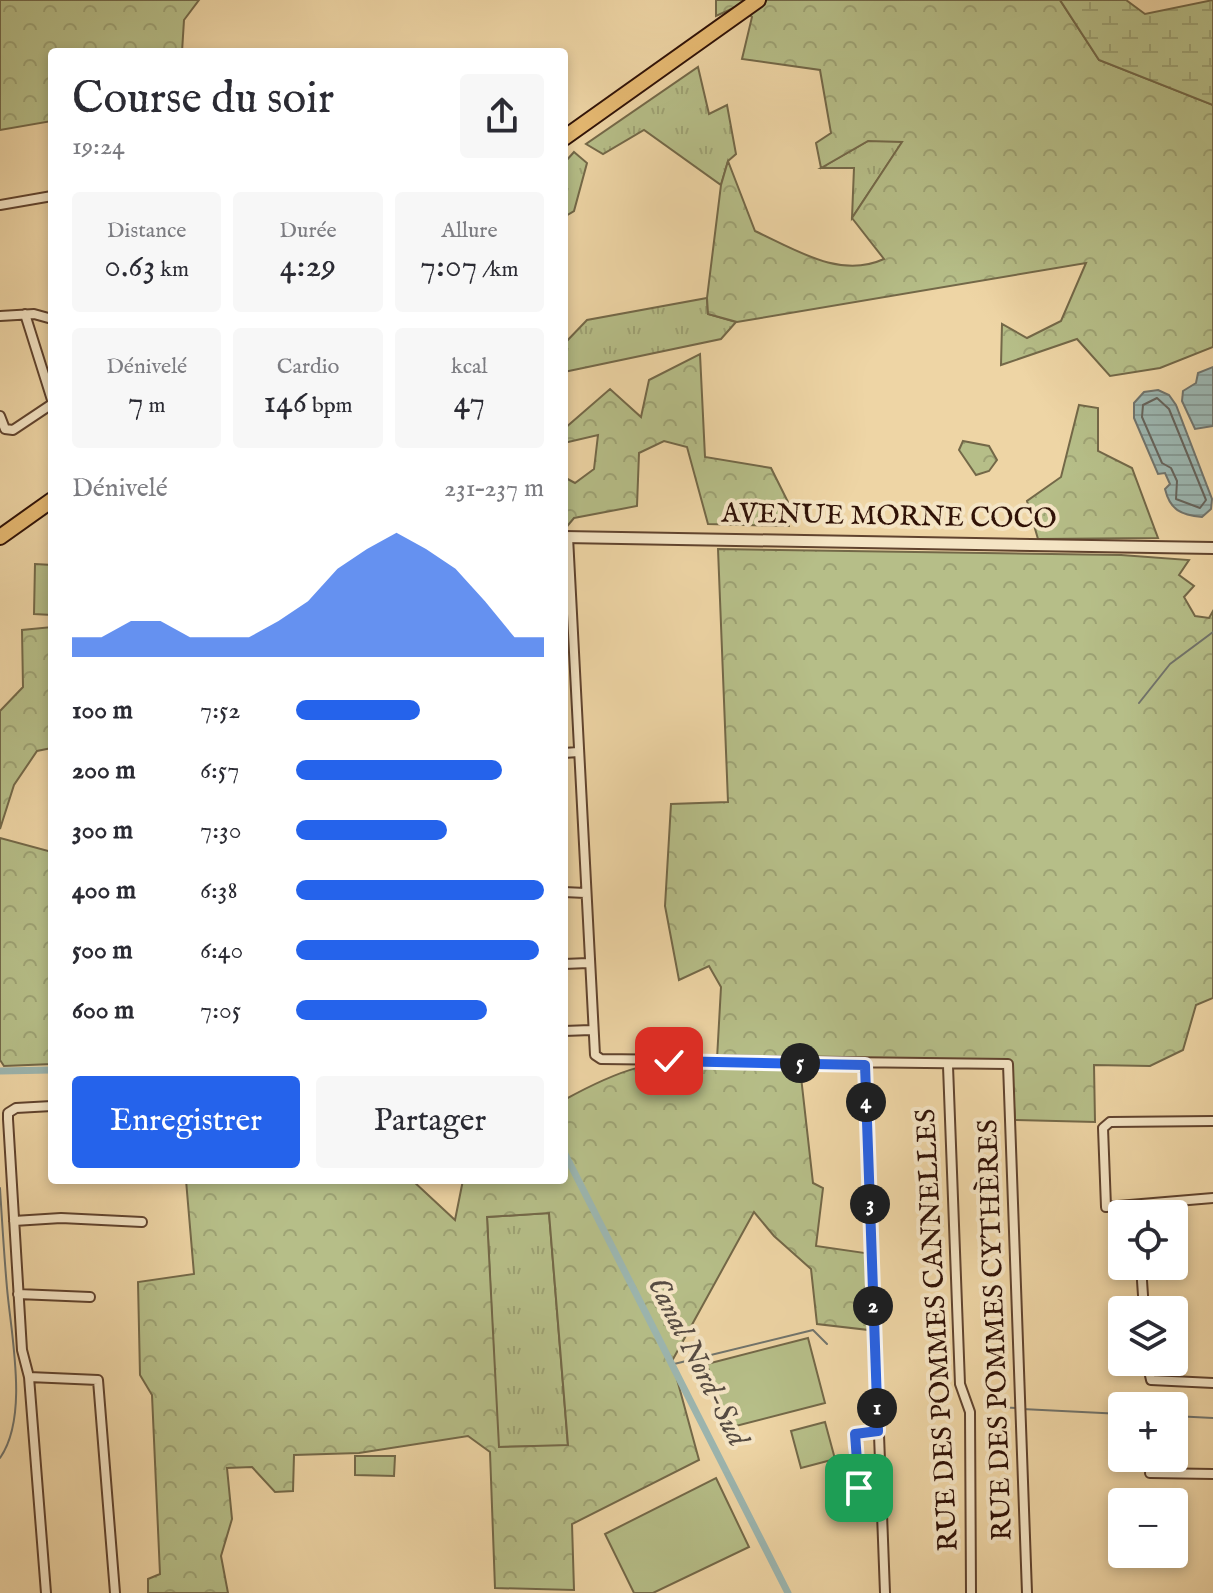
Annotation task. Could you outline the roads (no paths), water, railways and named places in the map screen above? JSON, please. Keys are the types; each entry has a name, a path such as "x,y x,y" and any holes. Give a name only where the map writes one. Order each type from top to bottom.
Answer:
{"main road":[{"path":"568,135 758,0"},
{"path":"0,537 48,503"}],"street":[{"path":"0,205 48,197"},
{"path":"0,316 25,314 48,318"},
{"path":"25,314 48,389"},
{"path":"0,416 5,429 13,430 48,405"},
{"name":"AVENUE MORNE COCO","path":"568,537 1213,548"},
{"path":"568,573 593,1049 601,1059 948,1066"},
{"path":"568,753 578,752"},
{"path":"568,892 585,893"},
{"path":"568,964 588,963"},
{"path":"568,1031 591,1030"},
{"name":"RUE DES POMMES CYTHÈRES","path":"948,1066 1008,1064 1027,1593"},
{"path":"865,1065 885,1593"},
{"name":"RUE DES POMMES CANNELLES","path":"948,1066 960,1384 968,1406 971,1593"},
{"path":"46,1593 29,1377 22,1350 8,1144 11,1110 48,1106"},
{"path":"1108,1207 1106,1124 1213,1121"},
{"path":"1188,1202 1213,1198"},
{"path":"14,1221 61,1218 142,1222"},
{"path":"18,1294 90,1297"},
{"path":"1150,1376 1151,1380 1213,1383"},
{"path":"29,1377 98,1380 115,1593"},
{"path":"868,1487 856,1485 854,1438 858,1432 878,1431"},
{"path":"1150,1473 1213,1474"}],"water":[{"path":"1213,367 1213,426 1195,429 1182,401 1183,391 1196,383 1198,373"},
{"path":"1158,390 1169,395 1176,405 1212,499 1211,509 1202,517 1182,513 1173,507 1165,489 1170,484 1165,473 1158,474 1134,418 1134,403 1144,392"}],"waterway":[{"path":"1139,703 1170,664 1213,632"},
{"name":"Canal Nord-Sud","path":"0,1071 48,1070"},
{"name":"Canal Nord-Sud","path":"568,1160 788,1593"},
{"path":"0,1188 16,1375 14,1421 9,1441 0,1458"},
{"path":"674,1364 813,1330 827,1344"},
{"path":"997,1407 1016,1408"},
{"path":"1022,1409 1108,1413"},
{"path":"1188,1417 1213,1418"}]}
